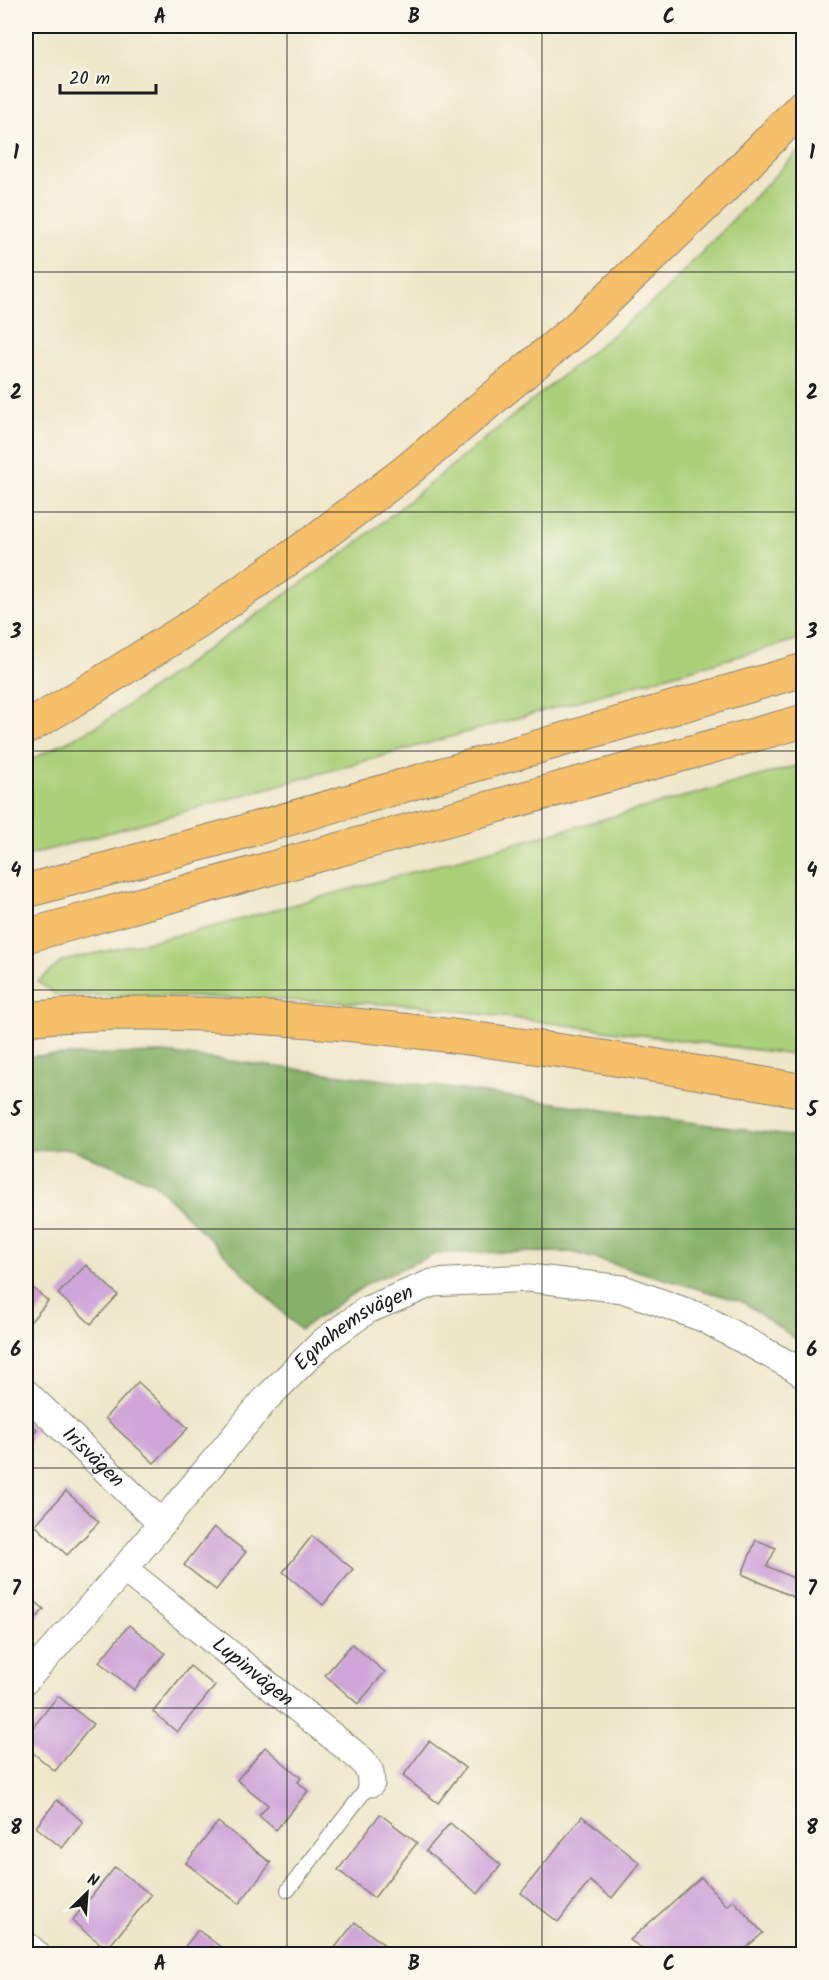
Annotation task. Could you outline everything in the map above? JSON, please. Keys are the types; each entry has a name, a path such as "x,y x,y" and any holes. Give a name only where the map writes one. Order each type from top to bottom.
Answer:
{"highway":[{"path":"26,728 200,621 310,544 404,473 577,328 724,187 804,105"},
{"path":"26,891 229,836 804,670"},
{"path":"26,936 804,721"},
{"path":"26,1019 79,1014 172,1014 279,1018 430,1033 560,1050 669,1066 804,1091"}],"street":[{"name":"Egnahemsvägen","path":"26,1680 124,1569 265,1400 323,1342 367,1310 432,1283 529,1278 623,1289 703,1317 804,1375"},
{"name":"Irisvägen","path":"26,1393 161,1523"},
{"name":"Lupinvägen","path":"124,1569 362,1760 370,1772 371,1783"},
{"path":"26,1945 36,1954"}],"lane":[{"path":"288,1890 371,1783"}],"green space":[{"path":"803,146 803,638 26,856 26,762 101,724 347,551 660,296"},
{"path":"803,764 803,1056 413,1005 200,997 56,995 38,982 62,961 209,928"},
{"path":"164,1053 441,1087 803,1138 803,1344 743,1302 572,1252 438,1253 370,1282 300,1330 154,1183 72,1149 26,1150 26,1056"}],"building":[{"path":"86,1265 118,1295 91,1324 58,1294"},
{"path":"26,1282 48,1301 26,1327"},
{"path":"138,1382 188,1428 154,1463 105,1418"},
{"path":"26,1421 37,1429 26,1445"},
{"path":"66,1491 99,1522 67,1555 35,1525"},
{"path":"214,1527 246,1552 216,1590 184,1565"},
{"path":"312,1536 353,1569 323,1605 283,1572"},
{"path":"756,1540 776,1548 767,1566 804,1583 804,1602 742,1574"},
{"path":"26,1593 44,1609 26,1631"},
{"path":"129,1625 165,1653 134,1690 99,1662"},
{"path":"352,1644 385,1672 358,1704 325,1675"},
{"path":"190,1666 215,1686 177,1732 153,1712"},
{"path":"58,1696 93,1724 55,1771 26,1747 26,1736"},
{"path":"429,1741 465,1768 438,1803 403,1776"},
{"path":"265,1747 301,1778 298,1782 308,1791 276,1830 259,1816 268,1805 237,1780"},
{"path":"57,1800 83,1822 62,1848 36,1827"},
{"path":"380,1814 417,1843 374,1898 338,1870"},
{"path":"582,1816 640,1863 612,1898 590,1881 558,1922 521,1893"},
{"path":"218,1822 271,1863 239,1904 186,1863"},
{"path":"450,1823 501,1865 478,1894 426,1851"},
{"path":"115,1867 151,1895 107,1949 72,1921"},
{"path":"701,1877 727,1906 733,1900 763,1933 739,1954 650,1954 630,1940"},
{"path":"355,1922 396,1954 330,1954"},
{"path":"198,1930 230,1954 179,1954"}]}
